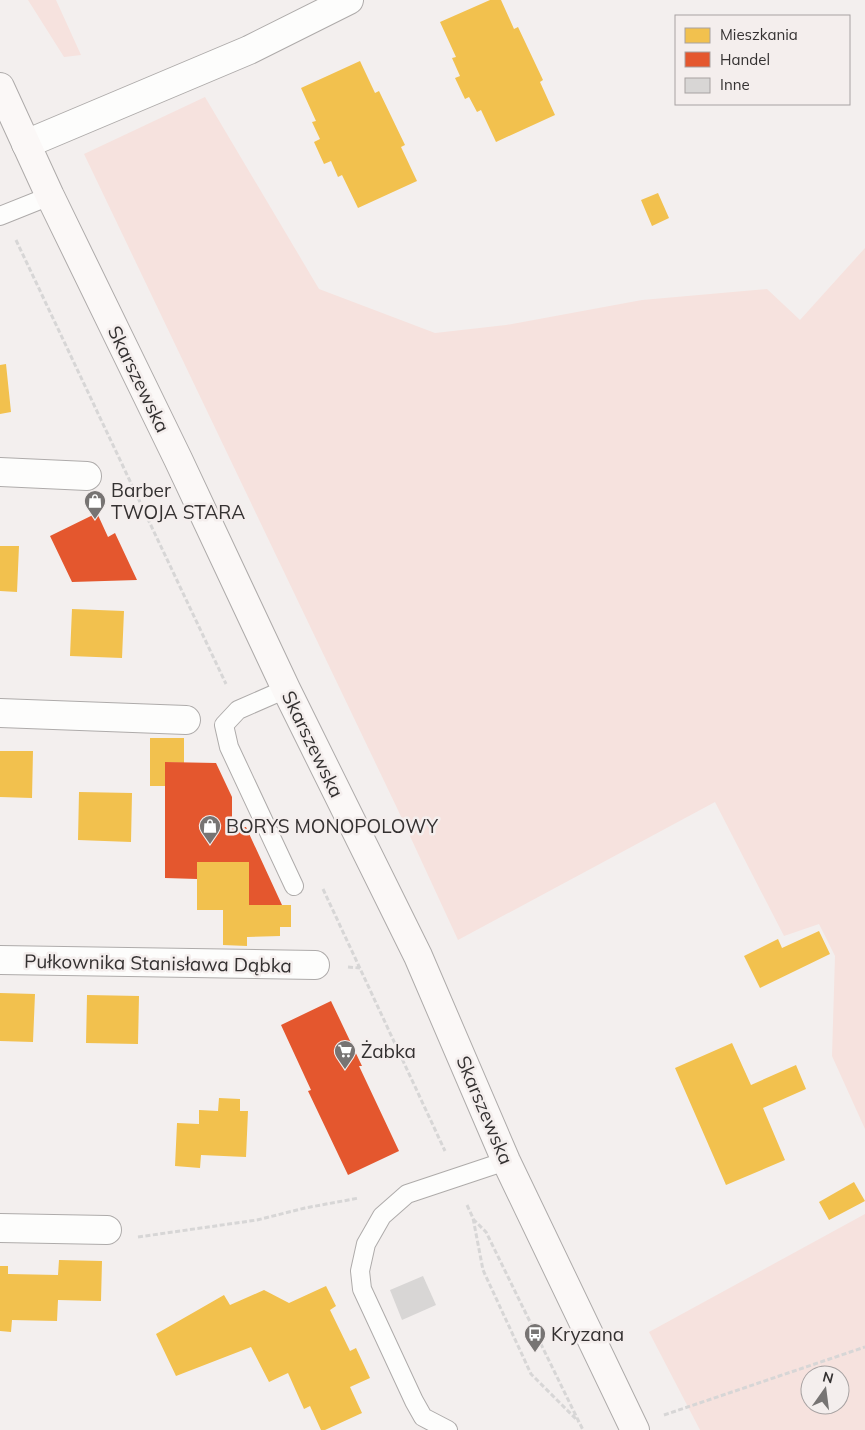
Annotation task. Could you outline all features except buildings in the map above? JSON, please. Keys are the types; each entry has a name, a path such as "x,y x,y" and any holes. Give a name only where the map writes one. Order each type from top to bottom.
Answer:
{"main road":[{"name":"Skarszewska","path":"0,87 50,196 178,459 286,689 418,956 506,1161 634,1428"}],"street":[{"path":"26,144 249,50 348,0"},
{"path":"0,472 87,476"},
{"path":"0,713 186,720"},
{"name":"Pułkownika Stanisława Dąbka","path":"0,960 315,965"},
{"path":"0,1228 107,1230"}],"lane":[{"path":"0,216 50,196"},
{"path":"286,689 238,710 224,725 229,747 294,886"},
{"path":"448,1430 424,1417 414,1401 362,1289 360,1271 366,1244 382,1216 406,1194 506,1161"}],"path":[{"path":"107,1230 128,1238 257,1220 305,1208 360,1198"},
{"path":"578,1422 531,1374 483,1270 473,1218 486,1232 583,1430"},
{"path":"634,1428 865,1348"}],"shaded area":[{"path":"28,0 56,0 81,55 64,57"},
{"path":"205,97 319,289 435,333 506,325 642,300 767,289 800,320 865,248 865,1129 832,1056 835,956 819,924 784,936 715,802 458,940 397,808 84,154"},
{"path":"865,1214 865,1430 700,1430 649,1332"}],"place":[{"name":"Barber TWOJA STARA","path":"95,520"},
{"name":"BORYS MONOPOLOWY","path":"210,845"},
{"name":"Żabka","path":"345,1070"},
{"name":"Kryzana","path":"535,1353"}]}
